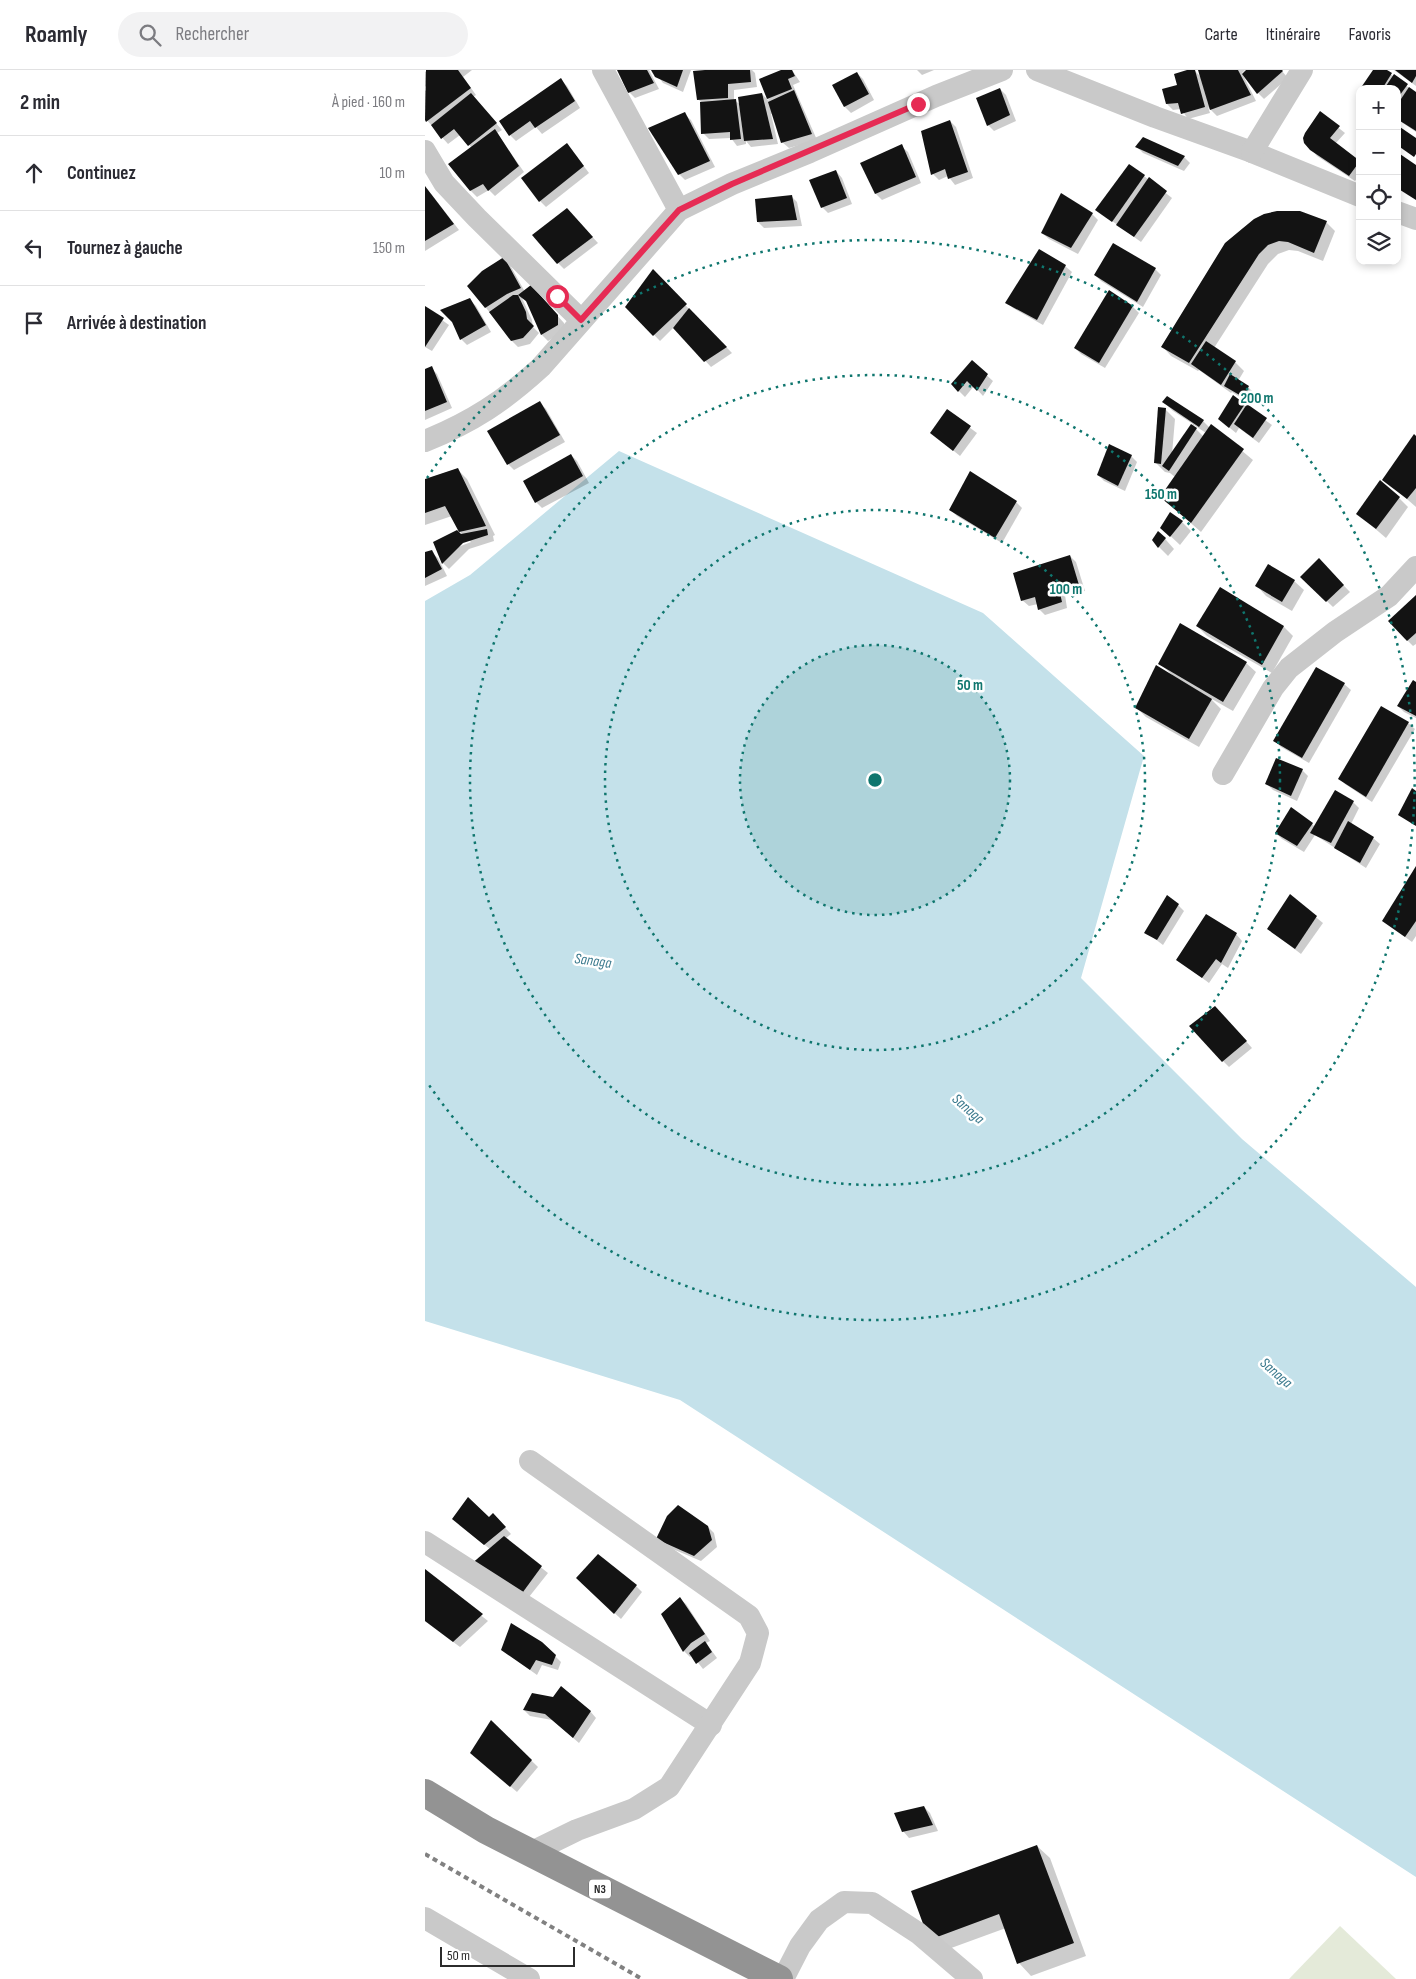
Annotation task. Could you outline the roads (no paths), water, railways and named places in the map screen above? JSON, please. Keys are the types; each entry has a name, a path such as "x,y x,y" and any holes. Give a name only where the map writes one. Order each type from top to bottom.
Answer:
{"highway":[{"name":"N3","path":"430,1800 529,1853 779,1979"}],"street":[{"path":"603,70 679,210"},
{"path":"425,440 457,427 486,412 541,367 679,210 732,184 810,152 936,96 1002,70"},
{"path":"1037,70 1155,117 1252,152 1356,194"},
{"path":"1252,152 1302,70"},
{"path":"425,151 444,183 581,320"},
{"path":"1223,774 1273,688 1289,668 1329,636 1389,596 1416,567"},
{"path":"529,1853 577,1830 634,1809 669,1787 750,1663 757,1632 749,1616 530,1462"},
{"path":"425,1542 711,1725"},
{"path":"783,1979 800,1946 819,1920 844,1902 872,1903 918,1933 972,1979"},
{"path":"425,1918 529,1979"}],"water":[{"name":"Sanaga","path":"619,451 983,613 1144,756 1081,978 1242,1139 1416,1287 1416,1877 680,1400 425,1321 425,601 470,575"}],"railway":[{"path":"425,1854 642,1979"}]}
